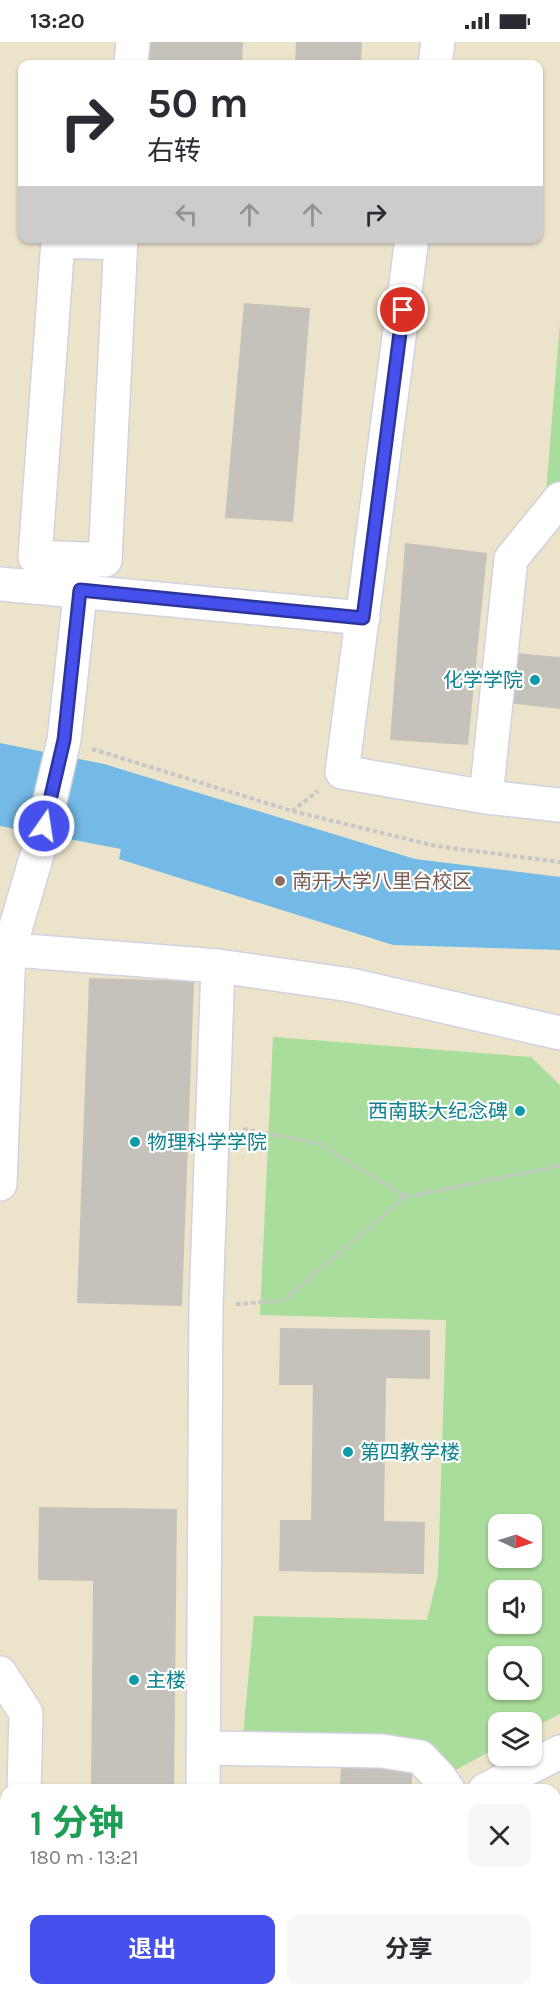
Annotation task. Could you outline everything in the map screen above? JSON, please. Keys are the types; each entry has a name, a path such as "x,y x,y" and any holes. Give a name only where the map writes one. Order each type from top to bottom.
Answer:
{"street":[{"path":"131,60 133,42"},
{"path":"436,60 438,42"},
{"path":"58,243 34,556 82,575 363,618"},
{"path":"0,584 82,575 105,560 121,243"},
{"path":"411,243 342,772 486,797 560,805"},
{"path":"486,797 511,559 560,500"},
{"path":"0,1184 4,950 39,848 64,740 82,575"},
{"path":"4,950 218,966 351,985 560,1033"},
{"path":"203,1784 206,1305 218,966"},
{"path":"0,1673 26,1713 24,1784"},
{"path":"204,1748 382,1752 420,1757 443,1784"},
{"path":"497,1784 560,1752"}],"path":[{"path":"64,740 292,811 436,846 560,862"},
{"path":"212,1123 318,1143 405,1197"},
{"path":"206,1305 283,1301 405,1197 560,1166"}],"shaded area":[{"name":"南开大学八里台校区","path":"0,42 560,42 560,1784 0,1784"}],"green space":[{"path":"560,322 560,519 544,517"},
{"path":"273,1037 531,1057 560,1085 560,1714 542,1723 542,1712 488,1712 488,1752 452,1772 243,1736 254,1616 427,1620 438,1575 446,1320 260,1315"}],"water":[{"path":"0,743 104,764 415,859 560,877 560,950 393,945 119,859 121,849 0,826"}],"building":[{"path":"141,42 243,42 242,60 139,60"},
{"path":"296,42 362,42 361,60 295,60"},
{"path":"244,303 310,308 293,522 225,518"},
{"path":"405,543 487,553 468,745 390,740"},
{"name":"化学学院","path":"514,653 560,657 560,709 508,703"},
{"name":"物理科学学院","path":"89,978 194,981 182,1306 77,1303"},
{"name":"第四教学楼","path":"280,1328 430,1330 430,1379 386,1378 384,1521 425,1522 424,1574 279,1571 280,1520 311,1520 313,1385 279,1385"},
{"name":"主楼","path":"39,1507 177,1509 174,1784 91,1784 93,1581 38,1580"},
{"path":"341,1764 412,1764 412,1784 340,1784"}],"place":[{"name":"化学学院","path":"535,680"},
{"name":"南开大学八里台校区","path":"280,881"},
{"name":"西南联大纪念碑","path":"520,1111"},
{"name":"物理科学学院","path":"135,1142"},
{"name":"第四教学楼","path":"348,1452"},
{"name":"主楼","path":"134,1680"}],"route":[{"path":"44,826 64,740 80,590 363,618 403,310"}]}
